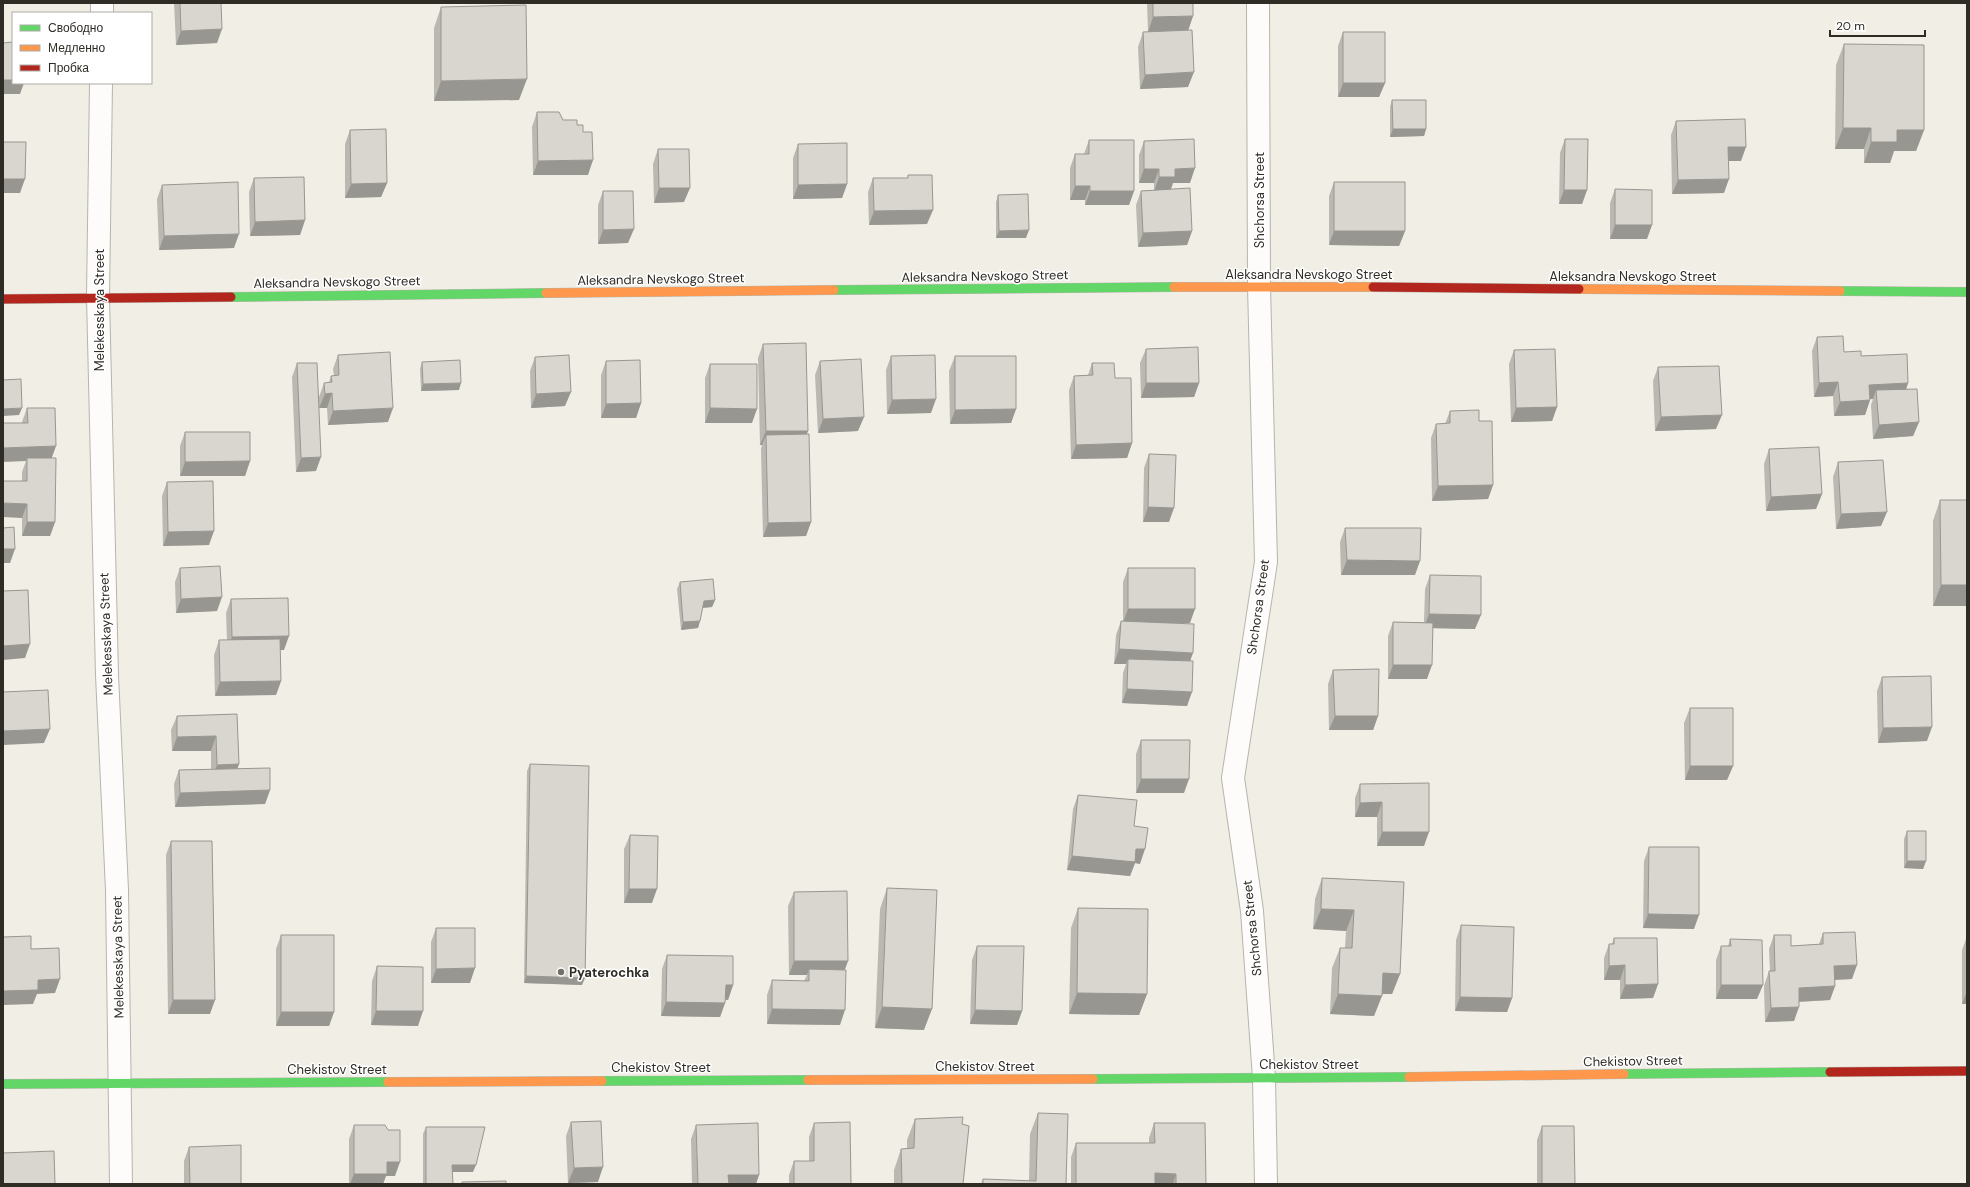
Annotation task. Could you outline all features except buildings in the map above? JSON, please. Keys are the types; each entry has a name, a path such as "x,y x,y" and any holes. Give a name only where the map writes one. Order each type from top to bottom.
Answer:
{"street":[{"name":"Shchorsa Street","path":"1258,3 1260,286 1266,562 1232,778 1252,911 1264,1078 1266,1184"},
{"name":"Melekesskaya Street","path":"101,84 98,297 106,675 117,890 119,1082 122,1184"},
{"name":"Aleksandra Nevskogo Street","path":"3,299 1260,286 1967,292"},
{"name":"Chekistov Street","path":"3,1084 119,1082 1264,1078 1967,1072"}],"traffic: fast":[{"path":"834,290 1174,287"},
{"path":"1840,291 1967,292"},
{"path":"231,297 546,293"},
{"path":"1624,1074 1830,1072"},
{"path":"1093,1079 1409,1077"},
{"path":"602,1081 808,1080"},
{"path":"3,1084 388,1082"}],"traffic: slow":[{"path":"1174,287 1373,287"},
{"path":"1579,289 1840,291"},
{"path":"546,293 834,290"},
{"path":"1409,1077 1624,1074"},
{"path":"808,1080 1093,1079"},
{"path":"388,1082 602,1081"}],"traffic: jam":[{"path":"1373,287 1579,289"},
{"path":"3,299 231,297"},
{"path":"1830,1072 1967,1071"}],"place":[{"name":"Pyaterochka","path":"561,972"}]}
